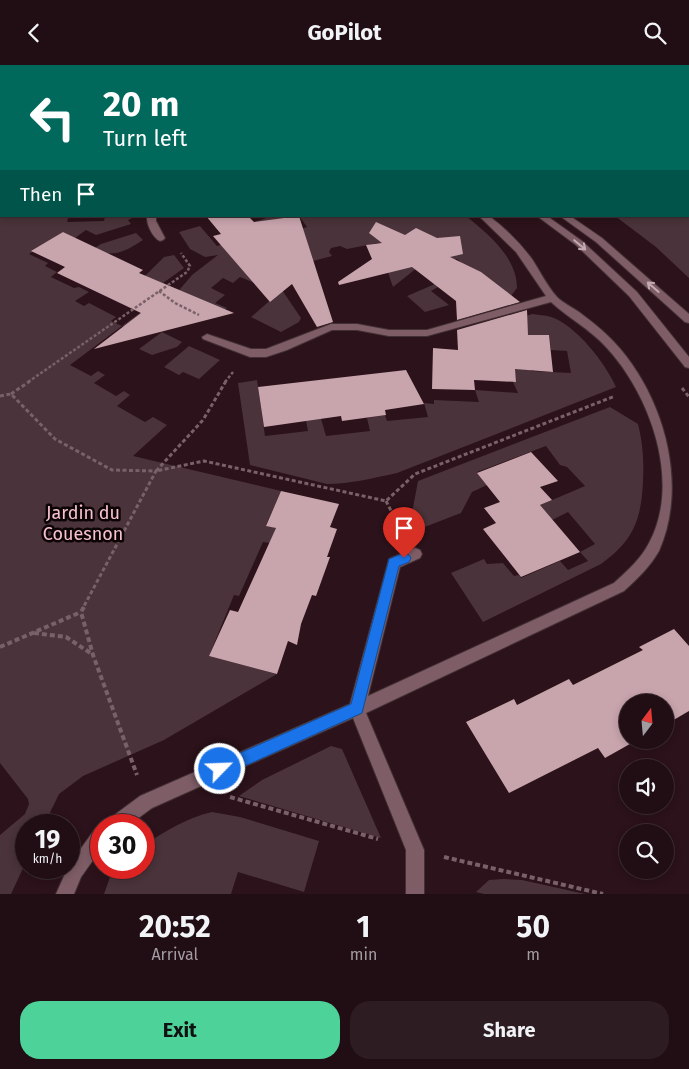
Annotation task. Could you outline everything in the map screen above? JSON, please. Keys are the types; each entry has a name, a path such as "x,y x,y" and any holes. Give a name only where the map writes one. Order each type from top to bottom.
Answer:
{"street":[{"path":"152,217 151,221 160,238"},
{"path":"129,814 146,802 357,709 619,587 638,569 657,543 668,500 667,465 661,430 640,385 630,369 610,345 585,322 552,298 524,255 496,226 484,217"},
{"path":"542,217 579,243 633,294 689,364"},
{"path":"565,217 599,240 689,320"},
{"path":"207,337 250,353 266,353 283,348 331,327 357,327 389,333 427,333 552,298"},
{"path":"415,554 394,563 357,709 415,850 415,894"},
{"path":"65,894 75,871 90,850"}],"path":[{"path":"0,396 11,394 187,272 190,266 181,253 167,245 160,238"},
{"path":"159,291 175,303"},
{"path":"0,647 81,612 156,471 208,413 219,395 225,380 250,353"},
{"path":"386,501 415,473 606,401 640,385"},
{"path":"11,394 55,439 112,470 156,471 204,461 386,501 415,554"},
{"path":"81,612 94,655 146,802"},
{"path":"33,633 66,637 94,655"}],"green space":[{"name":"Jardin du Couesnon","path":"0,217 69,217 67,222 104,221 105,217 135,217 128,220 131,224 96,235 86,230 75,238 63,232 29,254 48,263 45,266 57,272 51,277 74,288 79,287 89,292 75,301 84,306 89,303 116,317 111,321 122,326 70,365 91,376 98,371 105,375 94,383 116,396 124,391 130,395 117,406 145,422 153,417 167,425 133,456 281,491 266,525 276,528 270,543 263,542 239,596 234,595 209,656 277,674 164,740 83,776 59,794 49,814 25,814 29,804 28,799 0,763"},
{"path":"270,217 285,217 294,231 307,227 300,217 467,217 483,230 507,256 516,277 517,288 511,296 478,277 457,259 418,267 393,287 378,243 347,249 340,246 331,248 329,252 332,256 264,274 265,287 240,277 233,283 223,278 211,288 225,295 215,303 227,308 216,315 175,295 192,275 218,255 205,257 190,249 179,232 200,226 217,246 262,232 254,222"},
{"path":"616,217 689,217 689,278 656,247"},
{"path":"136,233 143,240 118,253 90,251 101,244"},
{"path":"174,255 184,268 163,283 145,276 164,257"},
{"path":"435,284 438,287 431,291 449,305 425,312 407,296"},
{"path":"282,290 301,318 299,322 281,332 251,317"},
{"path":"156,301 134,331 122,326"},
{"path":"532,314 551,317 561,321 570,328 598,357 616,387 397,473 380,477 327,484 250,465 238,383 257,380 265,436 308,431 306,421 320,415 326,436 370,431 367,418 385,415 387,421 428,417 424,403 434,404 434,400 479,402 475,390 518,393 513,382 516,382 514,366 530,367 531,371 571,373 567,351 551,350 549,335 528,335 510,321"},
{"path":"162,332 182,342 177,347 152,355 139,349"},
{"path":"189,346 220,360 199,379 183,372 179,375 164,367"},
{"path":"610,407 638,424 642,446 642,496 637,519 628,538 621,547 601,564 483,622 451,573 484,559 487,564 503,563 514,576 519,575 521,578 560,561 568,570 588,561 580,552 595,544 568,512 552,520 524,512 585,486 567,467 560,465 546,446 477,472 487,485 472,492 461,513 422,528 412,513 418,481"},
{"path":"331,746 342,749 381,838 239,796 262,780"},
{"path":"212,812 240,817 319,841 304,892 238,872 231,894 104,894 109,879 155,879 155,838 185,821"},
{"name":"Jardin du Couesnon","path":"15,822 15,879 18,879 11,894 0,894 0,835"},
{"path":"489,880 522,880 585,894 484,894 476,892"}],"building":[{"path":"207,217 249,217 254,222 299,217 333,322 317,327 292,284 270,302 213,236 221,234"},
{"path":"376,222 405,235 416,228 437,238 460,236 463,254 450,257 481,272 520,302 457,320 456,301 412,267 339,285 338,282 372,259 366,245 382,243 369,233"},
{"path":"63,232 143,270 139,273 234,313 94,349 141,313 57,273 65,267 31,251"},
{"path":"527,310 528,335 549,335 553,372 515,369 516,382 474,380 475,390 432,389 433,348 458,350 457,330"},
{"path":"406,370 424,404 385,410 386,415 342,421 341,416 264,427 258,387"},
{"path":"531,452 558,481 540,487 552,500 540,505 580,552 521,577 483,529 496,523 484,508 500,502 477,473"},
{"path":"281,491 339,504 330,527 337,529 327,557 330,557 316,596 312,595 301,624 297,645 288,641 277,674 209,656 230,610 238,612 276,528 266,526"},
{"path":"674,629 689,646 689,711 674,720 674,694 619,694 619,749 621,749 605,758 598,748 509,793 466,722 514,699 517,705 569,679 573,685 643,650 639,647"}],"route":[{"path":"220,769 357,709 394,563 404,558"}]}
